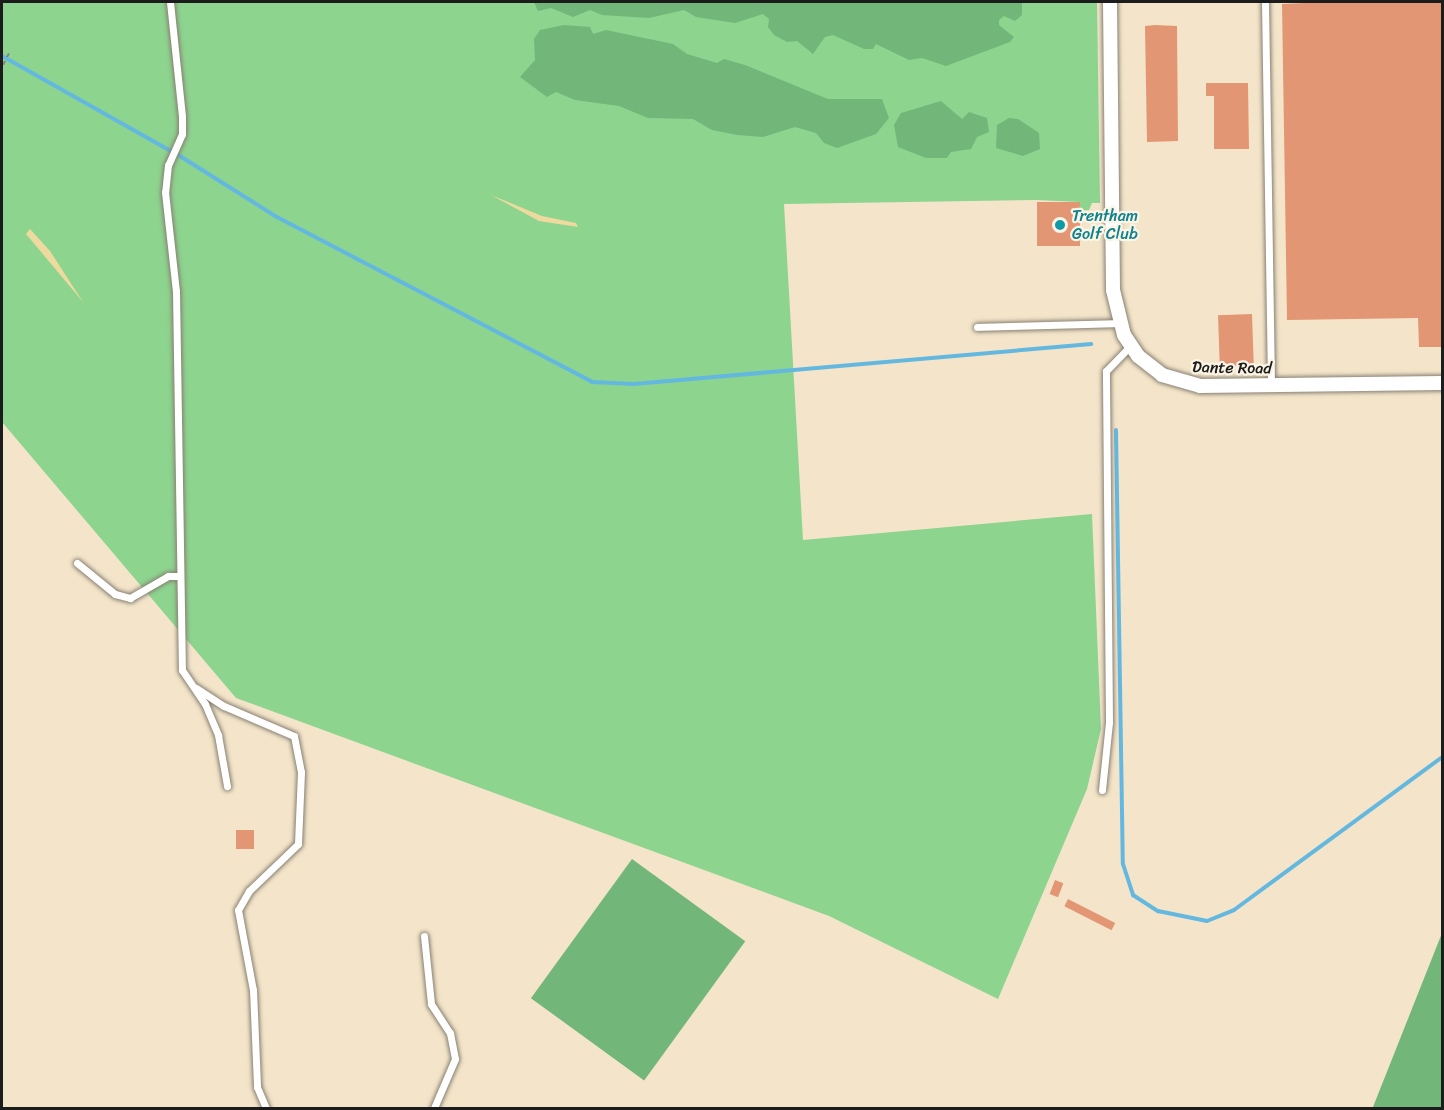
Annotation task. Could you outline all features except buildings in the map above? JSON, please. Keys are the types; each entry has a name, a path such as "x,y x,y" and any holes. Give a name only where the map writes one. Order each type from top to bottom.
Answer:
{"street":[{"name":"Dante Road","path":"1110,2 1113,290 1119,323 1130,346 1148,366 1179,383 1271,386 1443,383"}],"lane":[{"path":"170,2 182,116 179,143 170,160 165,192 176,291 178,576 182,669 218,735 226,786"},
{"path":"1265,2 1271,386"},
{"path":"977,327 1119,323"},
{"path":"1102,790 1108,722 1106,371 1130,346"},
{"path":"77,563 115,594 130,598 168,576 178,576"},
{"path":"191,686 224,706 294,736 301,772 298,844 249,891 238,910 253,990 257,1088 266,1108"},
{"path":"424,936 431,1004 450,1033 455,1059 434,1108"}],"path":[{"path":"3,65 9,52"}],"green space":[{"path":"2,2 1097,2 1100,203 1092,203 1089,210 1080,211 1079,202 1036,200 784,204 803,540 1092,514 1101,729 1087,789 998,999 829,916 236,698 2,422"},
{"path":"534,2 1022,2 1022,15 1015,21 1004,16 999,20 999,25 1014,37 1010,42 946,66 922,58 909,60 876,44 873,49 864,49 833,35 825,37 813,54 797,41 787,42 774,35 768,27 769,19 763,14 735,23 696,17 684,10 649,18 602,15 590,10 573,17 551,8 538,11"},
{"path":"564,25 590,27 593,34 606,30 673,44 687,54 717,63 724,59 745,65 828,99 882,99 889,118 876,134 837,148 824,143 816,133 795,127 763,137 737,135 712,130 693,119 648,118 619,106 575,100 556,92 547,97 520,77 535,60 534,39 540,30"},
{"path":"941,101 962,119 969,112 987,118 989,132 977,137 971,149 951,152 947,158 926,158 898,147 894,125 901,113"},
{"path":"1009,118 1018,119 1039,133 1040,149 1023,156 996,148 997,125"},
{"path":"632,859 745,941 644,1080 531,998"},
{"path":"1442,933 1442,1108 1373,1108 1373,1107"}],"sand":[{"path":"491,195 542,216 576,223 578,227 539,221"},
{"path":"30,229 50,251 83,302 26,234"}],"waterway":[{"path":"2,56 183,158 275,216 592,382 634,384 1091,344"},
{"path":"1116,430 1123,864 1133,895 1158,911 1207,921 1234,910 1442,757"}],"place":[{"name":"Trentham Golf Club","path":"1060,225"}]}
